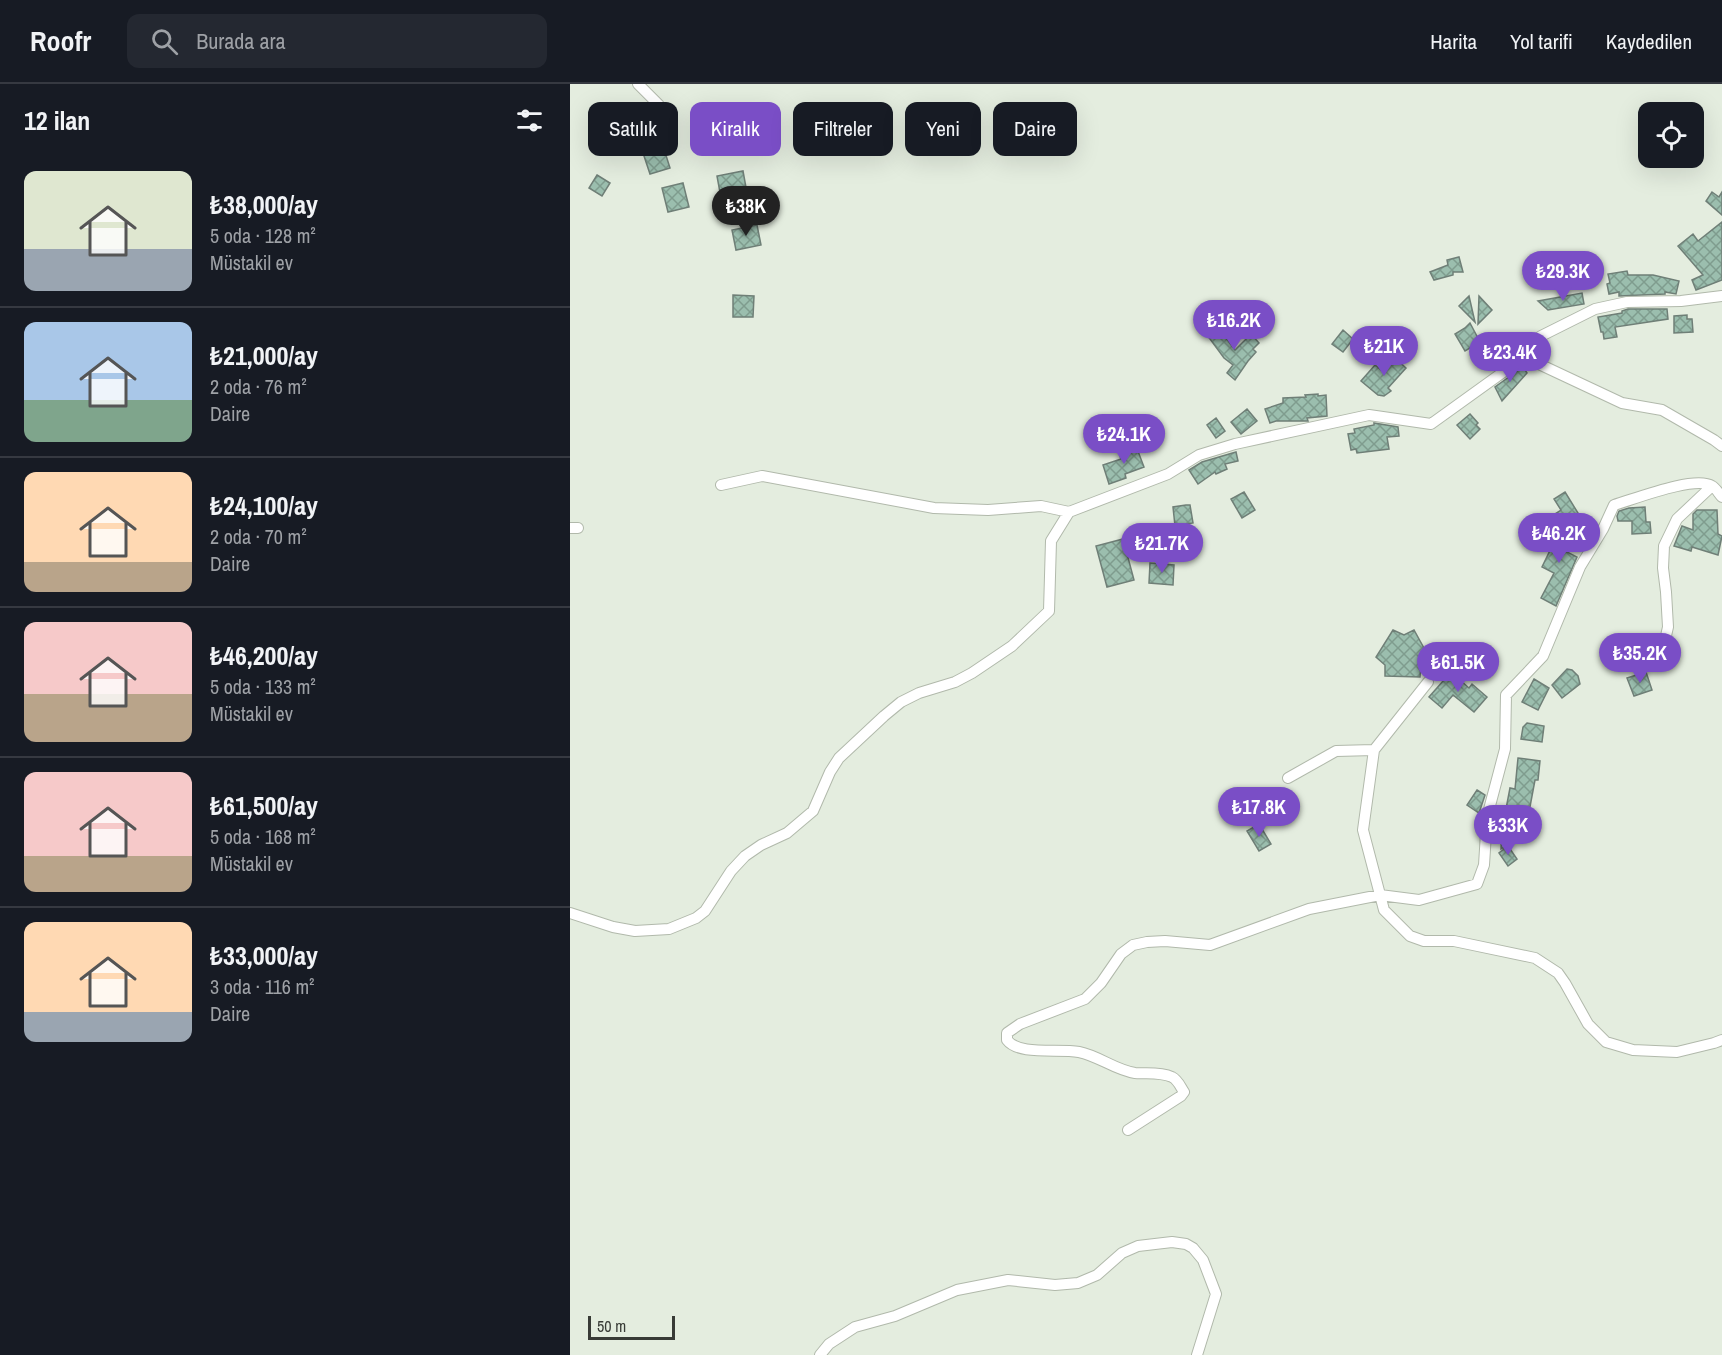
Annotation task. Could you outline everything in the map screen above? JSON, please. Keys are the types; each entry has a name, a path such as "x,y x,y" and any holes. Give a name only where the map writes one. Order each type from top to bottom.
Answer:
{"street":[{"path":"638,84 656,102"},
{"path":"721,485 762,476 934,508 988,510 1041,506 1069,512 1168,474 1199,455 1235,444 1369,415 1431,424 1524,357 1541,336 1595,309 1627,302 1681,301 1722,296"},
{"path":"1524,357 1622,403 1662,410 1722,446"},
{"path":"1128,1130 1184,1092 1175,1079 1162,1074 1136,1073 1116,1068 1094,1056 1078,1052 1030,1050 1011,1045 1007,1040 1007,1033 1020,1024 1085,999 1101,983 1122,954 1133,945 1165,941 1210,945 1309,909 1380,895 1419,900 1477,884 1484,865 1487,817 1505,750 1506,695 1543,656 1580,567 1603,529 1614,505 1696,482 1712,486 1722,497"},
{"path":"1652,664 1663,649 1668,627 1663,568 1664,546 1677,519 1712,486"},
{"path":"570,913 613,927 634,930 669,929 696,918 705,911 731,870 745,856 760,845 787,833 813,811 830,772 839,758 884,716 901,702 919,693 955,682 972,673 1012,646 1049,611 1051,541 1069,512"},
{"path":"1428,682 1374,750 1363,830 1383,910 1410,936 1424,941 1454,941 1535,958 1558,973 1588,1024 1606,1042 1633,1050 1677,1052 1714,1044 1722,1040"},
{"path":"1288,778 1336,751 1374,750"},
{"path":"820,1355 829,1344 855,1328 895,1316 957,1290 1008,1280 1055,1285 1078,1283 1097,1275 1122,1253 1138,1246 1172,1242 1186,1244 1193,1248 1203,1260 1216,1293 1195,1354"}],"building":[{"path":"644,156 666,156 670,168 650,174"},
{"path":"743,171 747,193 721,198 717,176"},
{"path":"597,175 610,183 602,196 589,188"},
{"path":"683,183 689,207 668,212 662,188"},
{"path":"1712,192 1719,197 1722,192 1722,215 1706,201"},
{"path":"1722,222 1722,280 1696,290 1692,280 1703,275 1678,246 1693,234 1698,241"},
{"path":"757,225 761,245 736,250 732,230"},
{"path":"1459,257 1463,272 1453,272 1453,275 1434,280 1430,272 1448,265 1447,260"},
{"path":"1627,271 1628,275 1653,275 1679,281 1676,294 1665,292 1665,294 1619,296 1619,292 1609,294 1608,274"},
{"path":"1582,293 1584,304 1548,310 1538,301"},
{"path":"733,295 754,296 753,317 733,317"},
{"path":"1469,296 1475,322 1459,306"},
{"path":"1479,296 1492,310 1478,324"},
{"path":"1628,309 1667,309 1668,319 1615,327 1617,337 1604,339 1598,317 1622,313"},
{"path":"1687,315 1687,319 1692,319 1693,332 1674,333 1674,316"},
{"path":"1470,323 1480,342 1465,351 1455,334"},
{"path":"1218,327 1235,350 1251,334 1259,343 1253,349 1256,352 1235,380 1227,373 1233,365 1224,358 1207,335"},
{"path":"1343,330 1353,339 1343,352 1332,344"},
{"path":"1493,347 1504,349 1506,361 1482,366 1480,356"},
{"path":"1393,356 1406,368 1388,388 1391,391 1384,396 1378,395 1361,381 1375,365 1381,370"},
{"path":"1523,367 1527,373 1502,401 1495,387"},
{"path":"1318,394 1318,396 1326,395 1327,416 1307,418 1308,421 1270,423 1265,409 1283,403 1283,398"},
{"path":"1247,409 1257,421 1241,434 1231,422"},
{"path":"1470,414 1480,429 1470,439 1457,425"},
{"path":"1216,418 1225,431 1216,438 1207,425"},
{"path":"1374,423 1398,427 1399,436 1387,437 1389,449 1357,453 1356,449 1351,450 1348,434 1355,433 1354,429 1374,425"},
{"path":"1136,446 1144,467 1125,474 1126,478 1109,484 1103,465 1121,459 1119,453"},
{"path":"1236,452 1238,461 1225,464 1227,469 1216,474 1215,472 1198,484 1189,470 1202,462"},
{"path":"1244,492 1255,510 1242,518 1231,499"},
{"path":"1565,492 1578,513 1562,523 1555,514 1561,510 1554,499"},
{"path":"1190,505 1193,523 1175,526 1173,507"},
{"path":"1645,507 1646,522 1650,522 1651,533 1632,534 1632,521 1618,521 1619,511"},
{"path":"1697,510 1717,510 1718,534 1722,536 1718,555 1692,547 1691,551 1674,546 1682,526 1693,530 1693,514"},
{"path":"1559,523 1576,533 1565,551 1577,557 1556,606 1541,598 1554,573 1542,567 1557,536 1552,533"},
{"path":"1123,539 1134,580 1107,587 1096,546"},
{"path":"1150,563 1174,565 1173,585 1149,583"},
{"path":"1393,630 1404,635 1414,630 1430,659 1421,665 1420,677 1385,676 1385,665 1376,657"},
{"path":"1567,669 1572,670 1578,676 1580,684 1562,698 1552,685"},
{"path":"1451,672 1469,688 1472,684 1487,697 1474,712 1453,695 1442,708 1429,697"},
{"path":"1646,672 1652,690 1634,696 1627,678"},
{"path":"1534,679 1549,688 1538,710 1522,702"},
{"path":"1527,723 1544,726 1542,742 1521,739 1523,727"},
{"path":"1518,758 1540,761 1538,780 1535,780 1529,812 1520,810 1516,841 1501,849 1503,814 1505,814 1510,788 1515,789"},
{"path":"1477,790 1485,795 1479,813 1467,805"},
{"path":"1259,824 1271,844 1259,851 1247,831"},
{"path":"1508,846 1517,859 1508,866 1499,853"}]}
